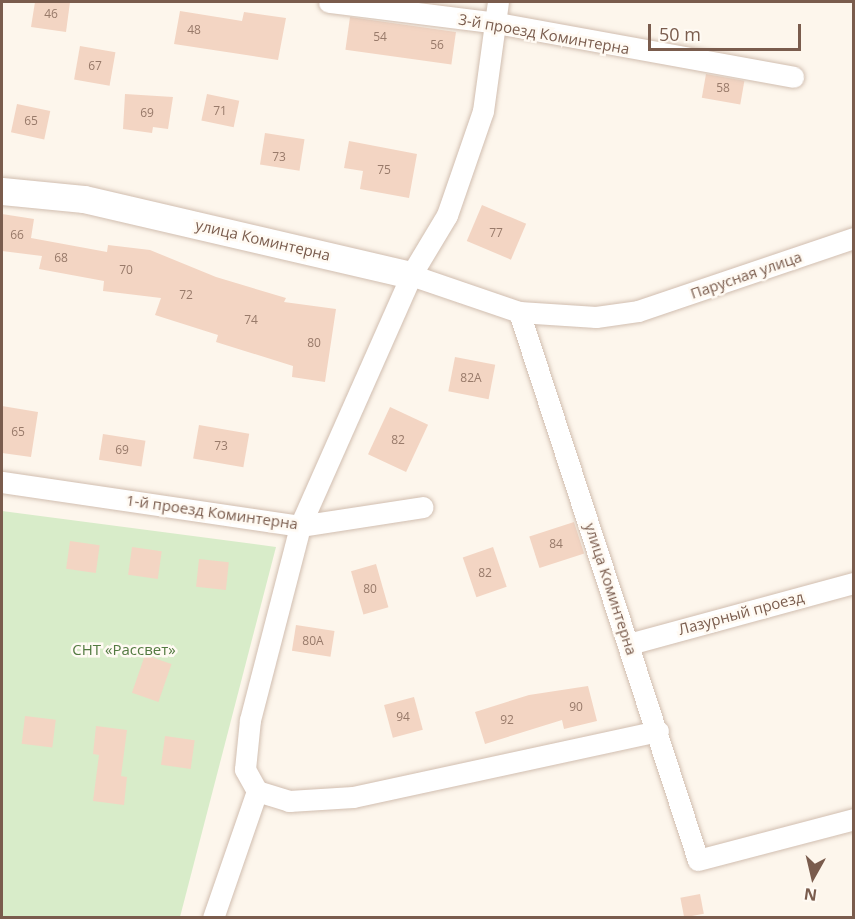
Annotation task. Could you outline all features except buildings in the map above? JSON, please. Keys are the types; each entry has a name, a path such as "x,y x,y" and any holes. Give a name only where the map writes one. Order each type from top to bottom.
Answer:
{"street":[{"name":"3-й проезд Коминтерна","path":"329,2 497,23 793,77"},
{"path":"498,2 497,23 483,111 447,215 411,274 300,526 250,720 245,769 257,791 289,801 353,797 658,730"},
{"name":"улица Коминтерна","path":"2,191 84,199 411,274 519,312 583,317 638,311"},
{"name":"Парусная улица","path":"638,311 854,238"},
{"name":"улица Коминтерна","path":"519,312 658,730 698,860 854,819"},
{"name":"1-й проезд Коминтерна","path":"2,482 300,526 423,507"},
{"name":"Лазурный проезд","path":"629,644 854,583"},
{"path":"213,918 257,791"}],"green space":[{"name":"СНТ «Рассвет»","path":"2,511 276,547 180,917 2,918"}]}
